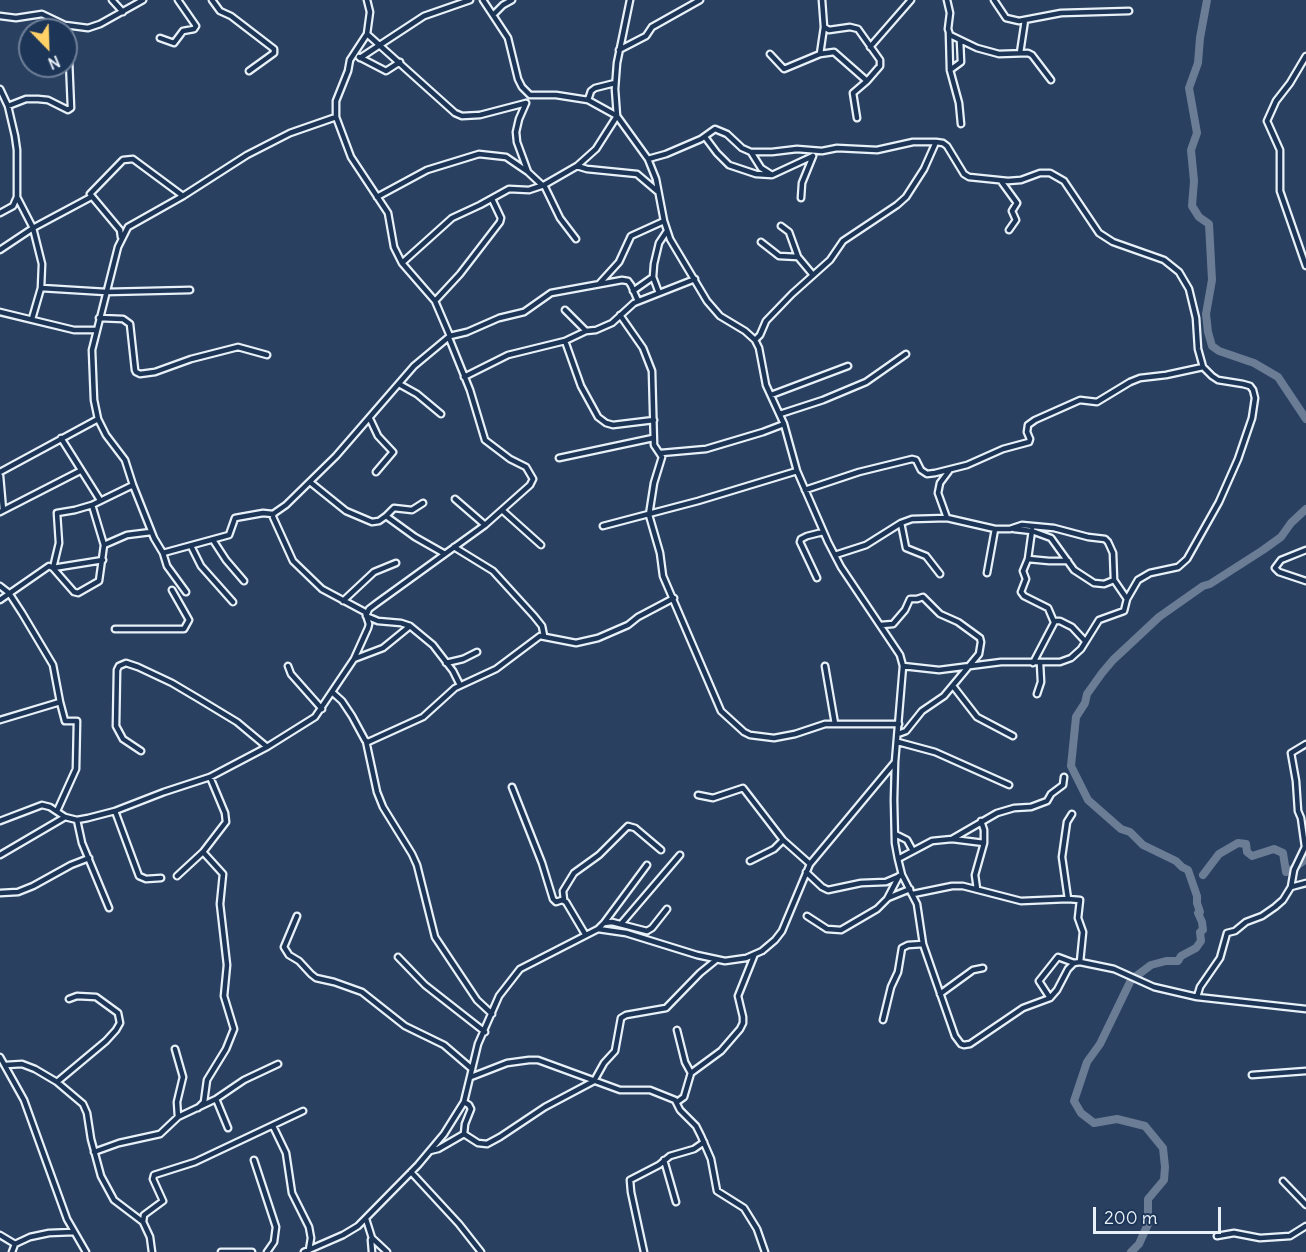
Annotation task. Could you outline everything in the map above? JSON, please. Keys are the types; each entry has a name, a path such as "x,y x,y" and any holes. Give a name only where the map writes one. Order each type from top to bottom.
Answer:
{"street":[{"path":"112,0 123,12"},
{"path":"0,16 16,18 42,14 65,25 88,28 144,0"},
{"path":"160,38 174,43 183,31 194,29 196,26 178,0"},
{"path":"212,0 220,11 228,13 274,49 275,52 249,71"},
{"path":"366,615 369,609 485,525 530,485 532,476 526,467 510,459 485,440 470,390 435,301 402,263 394,248 388,213 351,157 336,117 336,100 354,53 367,33 370,12 367,0"},
{"path":"360,58 424,16 470,0"},
{"path":"483,0 508,38 518,79 530,95 556,95 588,100 617,116 648,159 664,221 674,246 707,301 720,316 755,340 759,348 764,378 784,424 797,471 823,532 835,555 895,646 903,666 895,762 895,834 898,860 901,876 912,892 920,913 923,944 954,1036 964,1046 970,1044 1023,1008 1050,998 1068,969 1077,963 1083,932 1078,918 1080,900 1021,901 976,889 952,886 912,892 887,899"},
{"path":"494,15 503,5 512,0"},
{"path":"402,263 452,218 508,189 529,190 543,185 577,166 596,149 617,116 615,83 619,50 630,0"},
{"path":"619,50 646,36 652,27 700,0"},
{"path":"820,54 824,27 822,0"},
{"path":"870,47 911,0"},
{"path":"947,0 950,14 947,23 950,70 959,103 961,124"},
{"path":"994,0 1006,18 1019,21 1061,13 1129,10"},
{"path":"1020,53 1025,20"},
{"path":"824,27 828,30 854,28 881,63 867,81 853,93 857,118"},
{"path":"367,33 455,113 462,116 480,115 526,103"},
{"path":"949,33 977,48 999,54 1020,53 1032,56 1051,80"},
{"path":"950,70 961,62 960,40"},
{"path":"770,54 784,69 820,54 834,52 867,81"},
{"path":"354,53 386,71 400,63"},
{"path":"1306,56 1276,101 1267,121 1280,150 1280,191 1286,211 1301,239 1302,258 1306,266"},
{"path":"8,106 26,99 48,99 68,110 71,108 70,78"},
{"path":"588,100 591,91 595,88 615,83"},
{"path":"0,89 8,106 17,150 17,197 13,206 0,213"},
{"path":"528,172 516,132 530,95"},
{"path":"186,592 167,566 163,553 151,532 125,460 106,435 98,419 92,375 92,350 121,237 128,227 137,221 183,196 247,154 299,130 336,117"},
{"path":"648,159 666,154 705,137 715,129 720,130 751,152 761,168 767,174 772,175"},
{"path":"705,137 729,165 756,174 772,175 813,153 837,148 877,150 913,142 936,142 947,146 964,174 969,177 1001,181 1021,180 1040,173 1057,176 1064,181 1099,233 1113,242 1149,254 1173,266 1179,272 1189,289 1203,367 1218,380 1250,386 1253,390 1255,398 1248,430 1219,502 1186,559 1174,569 1145,575 1138,580 1126,599 1124,611 1099,620 1077,654 1067,661 1040,663 1001,662 930,670 903,666"},
{"path":"755,340 760,335 766,321 833,257 843,241 906,197 924,169 936,142"},
{"path":"751,152 797,149 813,153"},
{"path":"801,198 802,183 813,153"},
{"path":"377,197 427,170 479,154 506,157 543,185 560,218 576,239"},
{"path":"91,197 92,191 123,160 127,159 133,159 183,196"},
{"path":"577,166 637,174 658,192"},
{"path":"1001,181 1017,203 1012,211 1016,220 1009,230"},
{"path":"17,197 33,228 42,264 41,288 32,319"},
{"path":"0,250 33,228 91,197"},
{"path":"91,197 120,230 121,237"},
{"path":"435,301 460,274 500,222 501,218 492,198"},
{"path":"599,284 619,262 631,236 664,221"},
{"path":"781,226 789,232 798,257 813,275"},
{"path":"658,293 653,277 659,243 667,231"},
{"path":"761,242 779,256 798,257"},
{"path":"633,291 653,277"},
{"path":"464,377 508,355 565,341 586,331 600,329 612,323 629,306 638,301 695,279"},
{"path":"163,553 230,534 235,518 259,513 273,514 286,506 370,419 414,366 450,337 499,318 524,312 551,293 626,280 638,301"},
{"path":"41,288 106,292 190,290"},
{"path":"565,310 586,331"},
{"path":"0,312 74,330 96,330"},
{"path":"620,315 643,348 650,364 653,438 654,445 661,453"},
{"path":"99,318 123,319 130,324 135,370 140,374 155,372 191,359 238,347 267,355"},
{"path":"565,341 581,386 598,417 613,425 654,420"},
{"path":"780,414 824,400 866,382 906,354"},
{"path":"771,395 848,366"},
{"path":"805,490 859,472 912,459 916,460 924,472 936,473 968,465 1003,449 1029,442 1028,425 1080,400 1097,402 1140,378 1203,367"},
{"path":"399,384 417,394 441,414"},
{"path":"80,471 2,511 0,474 98,419"},
{"path":"370,419 378,436 393,452 376,471"},
{"path":"661,453 706,449 784,424"},
{"path":"61,438 100,500"},
{"path":"559,458 653,438"},
{"path":"661,453 649,515 660,553 663,576 717,705 725,716 744,732 760,737 784,737 816,726 835,724 898,724"},
{"path":"940,483 951,469"},
{"path":"603,526 649,515 797,471"},
{"path":"936,473 940,483 938,497 947,518"},
{"path":"310,482 353,514 375,523 394,508 412,510 423,502"},
{"path":"53,568 59,543 57,513 92,505 133,485"},
{"path":"455,499 485,525"},
{"path":"0,600 49,566 76,593 99,581 104,545 92,505"},
{"path":"502,510 541,545"},
{"path":"0,821 42,805 47,805 65,817 77,820 115,811 210,777 309,722 322,709 354,659 368,628 366,615 362,609 343,602 322,589 293,561 273,514"},
{"path":"386,516 415,537 445,554"},
{"path":"835,555 866,545 901,523 912,519 947,518 995,529 1010,529 1022,525 1051,538 1074,570 1097,585 1114,580"},
{"path":"901,523 906,548 926,556 940,574"},
{"path":"1032,529 1054,528 1105,539 1113,553 1114,580 1126,599"},
{"path":"987,573 995,529"},
{"path":"1032,529 1028,559 1023,571 1026,579 1021,592 1024,596 1048,608 1054,622"},
{"path":"104,545 127,535 151,532"},
{"path":"817,578 800,542 807,536 823,532"},
{"path":"213,540 244,581"},
{"path":"191,546 201,566 233,602"},
{"path":"454,547 493,571 542,626 544,636"},
{"path":"1306,550 1281,560 1275,567 1279,572 1306,581"},
{"path":"1028,559 1068,561"},
{"path":"53,568 103,560"},
{"path":"343,602 374,572 396,563"},
{"path":"0,586 9,593 52,665 65,721 77,721 76,769 57,811"},
{"path":"115,629 184,629 189,620 172,590"},
{"path":"881,625 893,624 902,616 910,599 923,597 940,614 958,622 980,638 979,654 953,686 939,700 918,715 906,731 898,734"},
{"path":"366,741 414,722 460,685 496,669 540,636 576,643 598,638 628,625 638,617 674,598"},
{"path":"366,615 378,621 410,626 433,645 460,685"},
{"path":"1033,663 1054,622 1058,620 1072,627 1085,641"},
{"path":"354,659 383,648 410,626"},
{"path":"446,663 463,659 477,652"},
{"path":"141,751 123,739 116,726 117,670 119,666 126,663 138,666 200,699 237,723 267,747"},
{"path":"1036,694 1041,682 1040,663"},
{"path":"288,666 291,675 322,709"},
{"path":"825,666 835,724"},
{"path":"953,686 977,717 1013,736"},
{"path":"332,692 352,716 366,741 377,792 383,807 417,865 435,937 477,1000 492,1014"},
{"path":"0,720 60,702"},
{"path":"898,742 936,752 1009,785"},
{"path":"1197,997 1200,987 1220,958 1227,933 1235,931 1246,922 1262,916 1275,907 1283,900 1291,887 1296,866 1305,847 1304,819 1298,811 1291,753 1306,744"},
{"path":"598,929 626,933 717,959 736,961 754,956 769,946 782,931 810,864 895,762"},
{"path":"177,876 203,852 226,822 227,817 210,777"},
{"path":"952,839 981,821 1010,808 1031,807 1047,801 1051,794 1064,784 1064,777"},
{"path":"513,787 553,899 556,902 564,900"},
{"path":"698,795 713,798 743,788 783,840 810,864"},
{"path":"115,811 139,876 146,879 161,878"},
{"path":"1068,899 1062,857 1066,822 1072,813"},
{"path":"0,855 65,817"},
{"path":"77,820 82,843 109,908"},
{"path":"976,889 975,875 984,843 981,821"},
{"path":"585,934 564,900 563,891 574,873 598,855 628,826 635,828 661,850"},
{"path":"895,834 907,840 913,851"},
{"path":"898,860 932,841 952,839 984,843"},
{"path":"750,861 774,849 783,840"},
{"path":"198,1108 204,1102 207,1080 226,1048 234,1029 224,996 227,965 220,904 223,874 203,852"},
{"path":"621,924 680,855"},
{"path":"0,893 18,892 89,858"},
{"path":"307,1251 351,1231 366,1219 430,1151 453,1122 464,1102 478,1044 506,986 520,969 598,929 646,865"},
{"path":"806,872 828,890 861,883 886,882 901,876"},
{"path":"807,916 827,929 842,930 877,909 887,899 901,876"},
{"path":"1291,887 1306,883"},
{"path":"604,923 612,922 649,930 667,909"},
{"path":"297,916 284,947 289,955 299,961 316,978 362,992 405,1026 444,1045 472,1069"},
{"path":"883,1020 891,987 898,972 902,948 908,945 923,944"},
{"path":"676,1102 684,1097 691,1072 721,1051 740,1029 743,1017 738,1001 739,989 754,956"},
{"path":"398,957 425,985 484,1032"},
{"path":"1050,998 1039,981 1058,957 1077,963 1114,969 1154,987 1197,997 1306,1009"},
{"path":"464,1134 478,1143 487,1144 545,1107 594,1081 604,1063 615,1051 621,1018 626,1015 666,1008 704,968 717,959"},
{"path":"940,994 973,970 984,968"},
{"path":"57,1082 107,1044 118,1027 120,1018 118,1013 96,997 77,996 69,999"},
{"path":"677,1030 685,1062 691,1072"},
{"path":"175,1049 183,1077 177,1102 178,1117"},
{"path":"2,1060 26,1065 57,1082 85,1107 101,1176 114,1200 143,1222 150,1237 152,1252"},
{"path":"2,1060 24,1100 53,1184 74,1232 86,1252"},
{"path":"471,1077 496,1066 529,1060 549,1063 620,1090 650,1089 676,1102 680,1110 696,1126 704,1143 711,1159 717,1191 744,1208 757,1228 765,1252"},
{"path":"94,1152 128,1140 157,1135 178,1117 216,1100 244,1080 278,1064"},
{"path":"1252,1075 1306,1071"},
{"path":"216,1100 228,1128"},
{"path":"464,1102 471,1109 464,1134"},
{"path":"143,1222 144,1215 163,1201 153,1179 154,1175 195,1162 303,1111"},
{"path":"273,1126 286,1153 292,1193 309,1227 311,1238 307,1251"},
{"path":"430,1151 464,1134"},
{"path":"644,1252 630,1180 670,1156 699,1147 704,1143"},
{"path":"254,1160 276,1227 275,1238 267,1252"},
{"path":"664,1160 675,1202"},
{"path":"411,1172 459,1224 481,1252"},
{"path":"1283,1181 1306,1205"},
{"path":"366,1219 372,1238 372,1252"},
{"path":"1217,1236 1234,1233 1260,1238 1290,1236 1306,1226"},
{"path":"12,1252 15,1244 21,1240 37,1235 74,1232"},
{"path":"0,1235 15,1244"},
{"path":"372,1238 387,1252"},
{"path":"222,1252 252,1252"}],"waterway":[{"path":"1207,0 1198,63 1189,88 1197,133 1191,150 1194,181 1192,206 1199,217 1209,224 1212,280 1206,314 1208,332 1212,346 1219,351 1254,363 1278,377 1306,419"},
{"path":"1131,1252 1139,1244 1148,1224 1148,1199 1164,1180 1163,1148 1145,1126 1117,1119 1094,1123 1081,1113 1074,1101 1087,1062 1100,1044 1131,980 1151,965 1178,961 1181,956 1196,948 1201,941 1200,932 1203,930 1198,913 1200,912 1197,896 1188,870 1176,861 1143,845 1130,832 1121,829 1088,800 1071,766 1076,717 1085,703 1087,694 1102,673 1159,617 1281,537 1291,523 1306,509"},
{"path":"1203,875 1219,854 1238,843 1246,844 1247,852 1252,856 1274,849 1283,853 1286,872 1306,859"}]}
